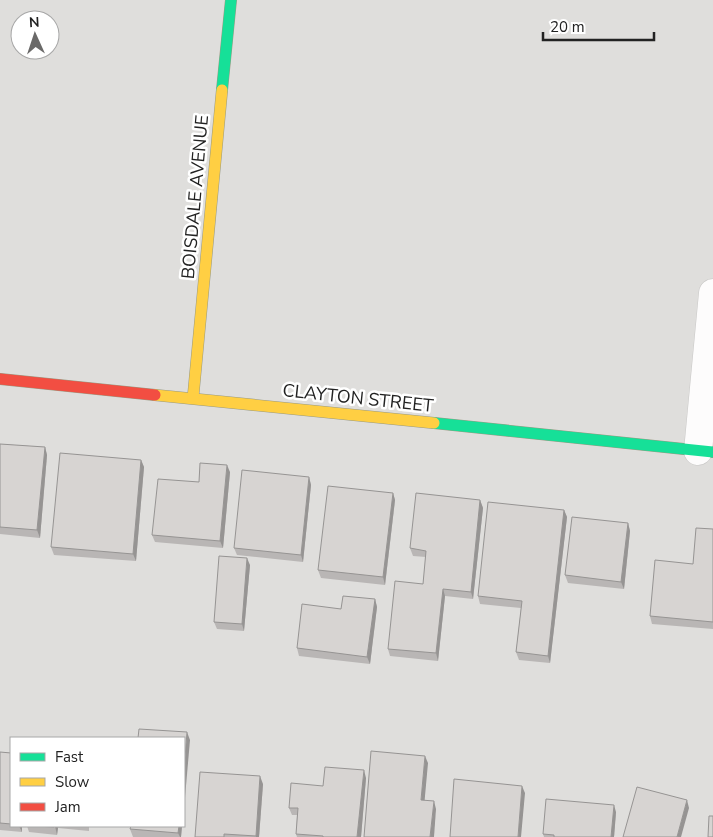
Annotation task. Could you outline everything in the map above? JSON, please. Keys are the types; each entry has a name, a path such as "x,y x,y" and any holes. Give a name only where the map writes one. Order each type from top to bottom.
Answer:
{"street":[{"name":"BOISDALE AVENUE","path":"193,398 231,0"},
{"path":"706,452 713,292"},
{"name":"CLAYTON STREET","path":"0,379 706,452"}],"shaded area":[{"path":"0,0 713,0 713,837 0,837"}],"building":[{"path":"0,444 45,447 37,530 0,527"},
{"path":"60,453 141,460 133,554 51,547"},
{"path":"200,463 227,465 220,541 152,535 158,479 199,482"},
{"path":"242,470 309,477 301,555 234,548"},
{"path":"328,486 393,493 383,577 318,570"},
{"path":"416,493 480,500 471,592 443,589 436,653 388,649 395,581 423,584 426,551 410,548"},
{"path":"488,502 564,510 548,656 516,652 522,601 478,596"},
{"path":"572,517 628,523 621,582 565,575"},
{"path":"696,528 713,529 713,622 650,616 655,560 693,564"},
{"path":"219,556 247,558 242,624 214,622"},
{"path":"343,596 375,599 367,657 297,648 302,604 341,609"},
{"path":"139,729 187,732 185,758 185,737 138,737"},
{"path":"371,751 425,756 421,800 434,801 430,837 364,837"},
{"path":"0,752 10,753 10,824 0,823"},
{"path":"325,767 364,770 357,837 323,837 296,834 298,808 289,808 291,783 323,786"},
{"path":"200,772 260,776 256,836 224,834 224,837 195,837"},
{"path":"454,779 522,786 518,837 450,837"},
{"path":"637,787 687,800 677,837 623,837"},
{"path":"546,799 614,805 611,837 554,837 554,835 543,834"},
{"path":"709,816 713,816 713,837 708,837"},
{"path":"131,827 179,827 178,833 130,829"}],"traffic: fast":[{"path":"222,90 231,0"},
{"path":"434,423 713,452"}],"traffic: slow":[{"path":"193,398 222,90"},
{"path":"155,395 434,423"}],"traffic: jam":[{"path":"0,379 155,395"}]}
